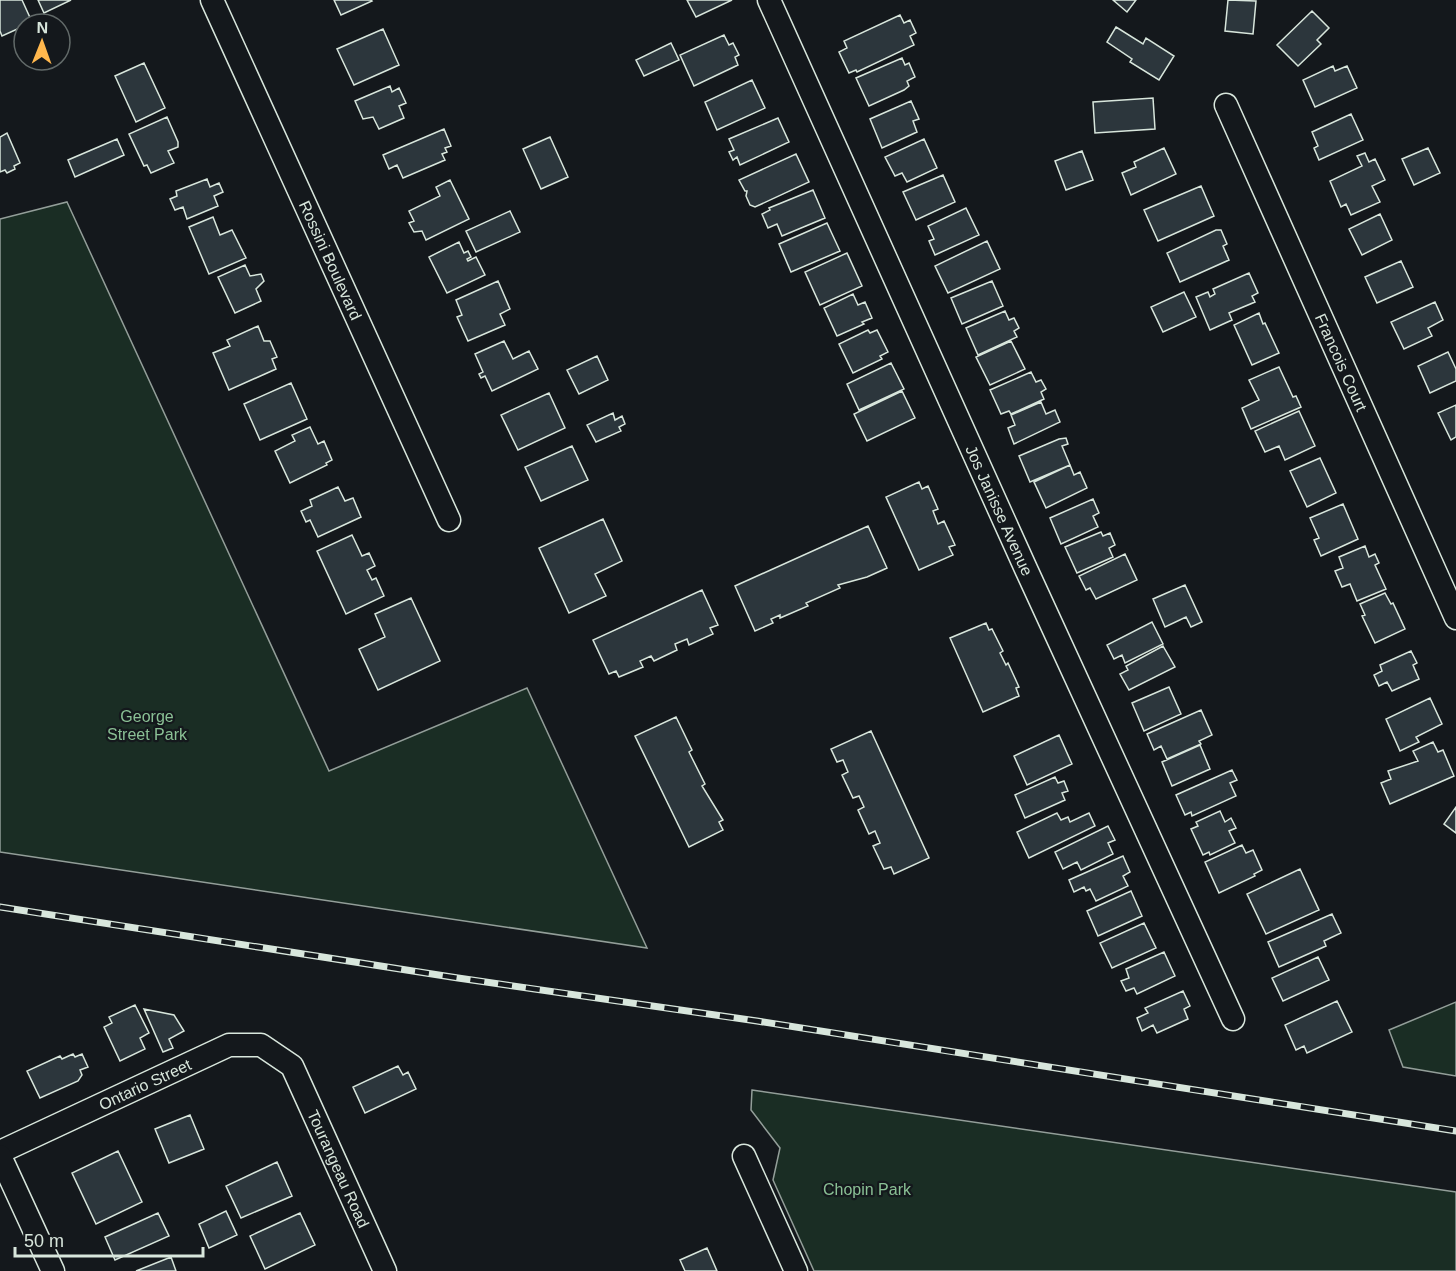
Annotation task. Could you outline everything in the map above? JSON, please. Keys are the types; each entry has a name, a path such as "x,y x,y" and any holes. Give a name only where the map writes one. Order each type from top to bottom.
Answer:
{"street":[{"name":"Rossini Boulevard","path":"212,0 449,520"},
{"name":"Jos Janisse Avenue","path":"769,0 1031,580 1233,1019"},
{"name":"Francois Court","path":"1227,105 1456,618"},
{"name":"Ontario Street","path":"0,1154 229,1046 261,1045 292,1066"},
{"name":"Tourangeau Road","path":"292,1066 386,1271"},
{"path":"0,1154 53,1271"},
{"path":"744,1156 796,1271"}],"green space":[{"name":"George Street Park","path":"67,202 329,771 527,688 647,948 0,852 0,219"},
{"path":"1456,1002 1456,1076 1403,1067 1389,1030"},
{"name":"Chopin Park","path":"752,1090 1456,1192 1456,1271 814,1271 773,1180 780,1148 751,1110"}],"building":[{"path":"0,0 22,0 27,12 12,12 12,31 2,36"},
{"path":"38,0 71,0 46,12 44,12"},
{"path":"334,0 371,0 372,1 341,15"},
{"path":"687,0 732,0 696,17"},
{"path":"1113,0 1136,0 1127,12"},
{"path":"1228,0 1256,1 1253,34 1225,31"},
{"path":"1312,11 1329,28 1317,40 1321,44 1298,66 1277,45"},
{"path":"900,15 904,23 910,20 916,33 910,36 914,45 857,72 856,70 849,73 839,52 847,48 844,41"},
{"path":"1116,27 1143,44 1146,38 1174,56 1159,80 1130,62 1132,59 1107,42"},
{"path":"383,29 399,65 354,85 337,49"},
{"path":"724,35 729,45 733,43 739,55 735,57 738,65 694,86 680,55"},
{"path":"671,43 679,60 644,76 636,60"},
{"path":"902,58 905,65 909,63 915,77 907,81 909,86 869,106 856,78"},
{"path":"144,63 165,108 136,122 115,76"},
{"path":"1333,66 1335,71 1347,66 1357,88 1315,107 1303,80"},
{"path":"752,80 765,108 717,130 705,102"},
{"path":"390,86 392,92 399,88 406,103 399,106 404,118 379,129 373,117 363,119 355,101"},
{"path":"1153,98 1155,129 1095,133 1093,102"},
{"path":"911,101 919,119 913,121 917,132 882,148 870,119"},
{"path":"1351,114 1363,140 1319,160 1314,148 1318,146 1312,132"},
{"path":"167,117 178,142 178,147 168,151 174,163 151,173 147,165 144,166 129,134"},
{"path":"778,118 789,142 740,165 737,157 733,160 729,152 734,150 729,139"},
{"path":"444,129 451,146 445,148 447,152 442,154 445,160 403,178 397,165 389,169 383,155"},
{"path":"7,133 20,163 7,173 5,170 0,172 0,137"},
{"path":"550,137 568,177 541,189 523,149"},
{"path":"117,139 124,155 75,177 68,160"},
{"path":"924,139 937,168 907,182 902,173 895,176 885,157"},
{"path":"1164,148 1176,174 1131,195 1122,173 1136,167 1134,162"},
{"path":"1428,148 1440,173 1414,185 1402,159"},
{"path":"1082,151 1093,180 1066,190 1055,161"},
{"path":"1365,153 1369,162 1375,159 1385,180 1372,186 1380,202 1351,215 1346,204 1341,207 1330,181 1362,166 1357,156"},
{"path":"796,154 809,182 755,207 750,205 746,196 747,191 739,180"},
{"path":"943,175 955,202 916,220 903,192"},
{"path":"207,179 210,187 219,183 223,192 214,196 218,206 187,219 183,207 175,210 170,199 177,196 176,191"},
{"path":"450,180 469,219 426,240 422,231 414,232 409,223 414,221 409,211 440,196 436,187"},
{"path":"1201,186 1214,216 1158,241 1144,210"},
{"path":"813,190 825,218 782,236 777,224 768,228 762,214 770,210 769,208"},
{"path":"966,208 979,235 935,255 929,241 934,239 928,226"},
{"path":"510,211 520,232 476,252 466,231"},
{"path":"1380,214 1392,240 1362,255 1349,229"},
{"path":"213,217 220,235 232,230 246,258 209,274 189,227"},
{"path":"827,223 840,251 791,272 779,244"},
{"path":"1216,230 1221,230 1227,244 1223,246 1229,260 1180,282 1167,253"},
{"path":"987,241 1000,269 948,293 935,266"},
{"path":"459,242 464,253 468,251 471,257 467,259 468,261 476,257 485,275 447,293 429,257"},
{"path":"847,253 862,286 820,305 805,272"},
{"path":"1401,261 1413,287 1377,303 1365,277"},
{"path":"245,265 250,276 261,274 264,281 256,289 261,301 235,313 218,277"},
{"path":"1249,273 1258,293 1252,296 1255,302 1229,313 1232,320 1210,330 1196,297 1208,292 1210,297 1215,294 1213,289"},
{"path":"498,281 510,309 500,314 505,325 468,341 457,317 462,315 456,300"},
{"path":"992,281 1003,306 962,324 951,298"},
{"path":"1184,292 1196,317 1163,332 1151,307"},
{"path":"853,294 858,305 865,302 872,318 837,336 824,308"},
{"path":"1435,302 1443,320 1428,328 1432,336 1404,349 1391,322"},
{"path":"1005,311 1009,320 1014,318 1019,328 1014,331 1017,337 978,355 966,328"},
{"path":"1259,313 1279,353 1252,365 1234,325"},
{"path":"258,326 264,341 270,341 277,357 272,359 276,369 229,390 213,353 230,346 227,340"},
{"path":"868,330 870,333 877,330 888,352 880,356 882,359 853,373 839,344"},
{"path":"504,341 513,359 529,351 538,369 492,391 485,376 481,378 479,374 483,372 475,354"},
{"path":"1011,341 1025,369 990,385 976,357"},
{"path":"1448,352 1456,369 1456,381 1430,393 1418,366"},
{"path":"597,356 608,380 579,394 567,370"},
{"path":"891,363 904,389 859,410 847,384"},
{"path":"1279,367 1293,397 1296,396 1301,407 1251,429 1242,408 1259,400 1249,380"},
{"path":"1031,372 1036,382 1041,380 1046,389 1041,392 1044,399 1011,414 1009,411 1001,414 990,390"},
{"path":"291,383 307,419 260,440 244,404"},
{"path":"902,391 915,418 867,441 854,414"},
{"path":"549,393 565,428 518,450 501,415"},
{"path":"1041,402 1046,414 1055,410 1060,422 1014,444 1008,428 1015,425 1011,415"},
{"path":"1456,405 1456,437 1451,440 1438,413"},
{"path":"1299,411 1315,446 1285,460 1279,446 1265,452 1255,431"},
{"path":"613,413 615,420 622,416 625,424 619,427 621,431 596,442 587,425"},
{"path":"310,427 318,444 324,441 332,460 326,463 327,465 290,483 275,451 295,441 292,435"},
{"path":"1066,438 1068,444 1062,446 1070,465 1030,482 1019,456"},
{"path":"572,446 588,480 541,501 525,467"},
{"path":"1320,458 1336,493 1307,507 1290,471"},
{"path":"1070,465 1074,475 1080,472 1087,488 1046,508 1034,482"},
{"path":"919,482 922,489 928,486 938,509 933,511 938,524 944,521 955,545 949,547 953,555 919,570 886,497"},
{"path":"338,487 345,501 353,498 361,517 318,537 310,520 306,522 301,511 312,506 310,500"},
{"path":"1093,499 1099,513 1093,516 1098,527 1061,544 1050,518"},
{"path":"1343,504 1358,539 1321,556 1314,540 1319,538 1310,518"},
{"path":"603,519 622,561 595,574 606,596 569,613 539,548"},
{"path":"868,526 887,568 867,577 838,585 840,588 806,603 808,606 780,618 780,615 771,619 773,623 755,631 735,586"},
{"path":"1101,532 1103,536 1110,533 1115,545 1109,548 1113,557 1077,573 1065,547"},
{"path":"352,535 362,556 369,553 375,566 367,570 372,580 376,578 384,596 346,614 317,551"},
{"path":"1365,546 1369,557 1375,554 1379,563 1375,565 1386,589 1357,601 1350,584 1342,587 1335,571 1343,568 1339,557"},
{"path":"1125,554 1137,580 1096,599 1090,588 1086,590 1079,576"},
{"path":"1185,585 1202,622 1191,627 1186,617 1165,627 1153,599"},
{"path":"702,590 718,625 710,628 713,634 689,645 687,639 675,644 677,650 654,661 651,656 640,661 643,667 619,677 616,671 609,674 593,640"},
{"path":"1385,593 1391,604 1393,603 1405,629 1375,643 1362,616 1365,615 1360,604"},
{"path":"411,598 440,661 378,690 359,649 385,637 375,614"},
{"path":"1152,622 1163,644 1125,663 1122,655 1114,659 1107,645"},
{"path":"986,623 989,630 992,629 1003,651 1000,653 1006,665 1008,663 1019,687 1016,688 1019,696 983,712 950,638"},
{"path":"1163,646 1175,667 1129,690 1120,674 1128,670 1126,666"},
{"path":"1411,651 1417,663 1413,665 1419,679 1392,691 1387,682 1379,686 1374,675 1382,671 1380,665"},
{"path":"1169,687 1181,714 1144,731 1132,703"},
{"path":"1430,698 1442,724 1416,737 1419,742 1400,751 1386,719"},
{"path":"1201,710 1212,735 1199,741 1201,744 1167,759 1161,746 1154,750 1147,734"},
{"path":"676,717 692,750 689,752 705,784 702,786 723,820 719,822 723,830 689,847 635,736"},
{"path":"871,731 929,858 894,874 891,867 884,869 873,846 880,843 875,831 869,834 858,810 864,807 859,796 853,798 842,775 848,772 843,760 837,762 831,749"},
{"path":"1059,735 1072,764 1027,785 1014,756"},
{"path":"1433,742 1438,752 1443,750 1454,776 1390,804 1381,783 1391,779 1388,771 1418,761 1413,751"},
{"path":"1200,745 1210,769 1172,786 1162,762"},
{"path":"1232,770 1237,780 1230,783 1236,796 1192,816 1191,812 1185,815 1176,795"},
{"path":"1055,777 1058,783 1064,781 1068,791 1062,793 1065,800 1025,818 1015,795"},
{"path":"1456,807 1456,833 1444,824"},
{"path":"1220,811 1225,822 1231,818 1236,828 1229,831 1235,843 1210,855 1209,852 1203,855 1191,829 1198,826 1196,822"},
{"path":"1057,813 1061,820 1068,817 1070,822 1089,813 1095,826 1029,858 1017,832"},
{"path":"1108,826 1115,840 1108,843 1113,854 1081,870 1077,862 1063,869 1055,852"},
{"path":"1242,845 1246,853 1253,850 1262,870 1254,874 1255,876 1219,893 1205,862"},
{"path":"1123,856 1130,872 1123,876 1128,886 1096,901 1090,889 1086,891 1084,887 1074,892 1069,880"},
{"path":"1300,869 1319,910 1266,934 1247,894"},
{"path":"1131,891 1142,916 1098,936 1087,911"},
{"path":"1332,914 1341,933 1324,941 1326,946 1279,967 1268,942"},
{"path":"1144,923 1156,948 1112,968 1100,943"},
{"path":"1164,952 1175,976 1137,994 1134,988 1126,991 1121,981 1129,978 1126,969"},
{"path":"1318,957 1329,980 1283,1001 1272,978"},
{"path":"1183,991 1190,1006 1184,1009 1188,1019 1157,1033 1153,1025 1142,1031 1137,1018 1148,1013 1145,1008"},
{"path":"1337,1001 1352,1032 1307,1053 1304,1046 1296,1050 1285,1025"},
{"path":"135,1005 149,1033 140,1038 145,1049 120,1061 104,1027 112,1023 109,1017"},
{"path":"144,1009 174,1015 184,1031 169,1039 173,1048 163,1052"},
{"path":"73,1054 75,1057 82,1054 88,1067 80,1070 82,1075 78,1081 40,1098 27,1071 60,1056 62,1059"},
{"path":"398,1066 403,1075 408,1072 416,1089 365,1113 353,1087"},
{"path":"190,1115 204,1149 169,1163 155,1129"},
{"path":"118,1151 142,1202 96,1224 72,1173"},
{"path":"277,1162 292,1196 241,1218 226,1186"},
{"path":"226,1211 237,1235 209,1248 199,1224"},
{"path":"158,1213 169,1236 115,1260 105,1237"},
{"path":"300,1213 315,1245 265,1269 250,1236"},
{"path":"707,1248 717,1271 685,1271 680,1260"},
{"path":"171,1257 176,1271 136,1271"}],"railway":[{"path":"0,907 458,978 757,1021 1456,1131"}]}
